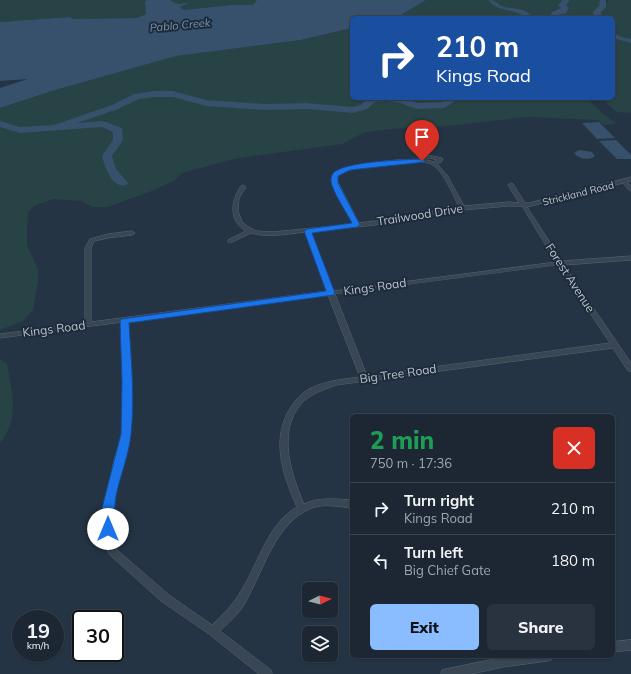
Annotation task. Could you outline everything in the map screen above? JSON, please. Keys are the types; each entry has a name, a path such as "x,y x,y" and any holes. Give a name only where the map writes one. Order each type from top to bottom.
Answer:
{"street":[{"path":"357,225 334,183 337,173 354,167 422,161 435,163 462,208"},
{"name":"Strickland Road","path":"525,205 631,179"},
{"path":"624,181 631,189"},
{"name":"Forest Avenue","path":"511,185 525,205 560,263 631,369"},
{"path":"230,241 250,231 243,226 235,212 235,202 238,193 243,187"},
{"name":"Trailwood Drive","path":"250,231 260,234 273,234 307,231 357,225 462,208 509,204 525,205"},
{"path":"307,231 364,379"},
{"path":"88,325 88,248 92,240 132,233"},
{"name":"Kings Road","path":"0,336 125,321 560,263 631,258"},
{"path":"125,321 127,382 126,434 118,460 108,508 108,529 113,552 165,598 213,631 266,674"},
{"name":"Big Tree Road","path":"302,508 294,492 288,471 284,437 290,412 298,401 317,388 335,383 615,345"},
{"path":"213,631 240,602 281,528 293,514 302,508 313,504 350,504"},
{"path":"615,647 631,645"},
{"path":"446,674 503,662 532,658"}],"green space":[{"path":"0,0 148,0 145,2 146,14 137,18 73,19 70,17 0,22"},
{"path":"257,0 254,5 231,5 183,10 179,7 188,2 179,4 169,1"},
{"path":"426,0 599,0 606,3 609,0 631,0 631,113 616,112 603,100 615,100 615,16 398,16"},
{"path":"350,28 350,100 590,100 616,124 604,125 598,120 529,117 439,127 412,127 373,131 363,133 342,144 233,159 182,173 174,181 108,207 92,207 82,201 53,199 34,206 28,213 27,245 38,269 38,282 33,310 23,321 0,330 0,108 52,91 176,56 301,40"},
{"path":"0,359 7,364 13,405 10,424 0,443"}],"water":[{"name":"Pablo Creek","path":"173,0 170,1 179,4 190,2 180,7 183,10 231,5 253,5 257,0 426,0 398,16 350,16 350,28 301,40 176,56 52,91 0,108 0,88 28,79 0,81 0,22 70,17 73,19 137,18 146,14 145,1"},
{"path":"599,122 615,138 597,139 582,123"},
{"path":"616,140 631,155 631,159 617,159 599,141"},
{"path":"579,150 592,152 595,156 587,159 581,158 574,153"}],"waterway":[{"path":"491,0 495,5 505,9 521,11 528,16"},
{"path":"554,16 555,14 563,11 565,8 562,5 567,0"},
{"path":"598,16 597,12 602,7 603,0"},
{"path":"615,36 620,39 631,41"},
{"path":"58,126 115,107 137,96 155,94 173,94 206,103 265,107 306,106 353,110 364,107 371,100"},
{"path":"402,100 417,106 444,105 452,100"},
{"path":"0,124 20,130 103,124 118,130 118,140 107,156 111,170 122,183"}],"route":[{"path":"108,529 108,508 118,460 126,434 127,382 125,321 204,309 331,293 307,231 357,225 334,183 337,173 348,168 422,161"}]}
